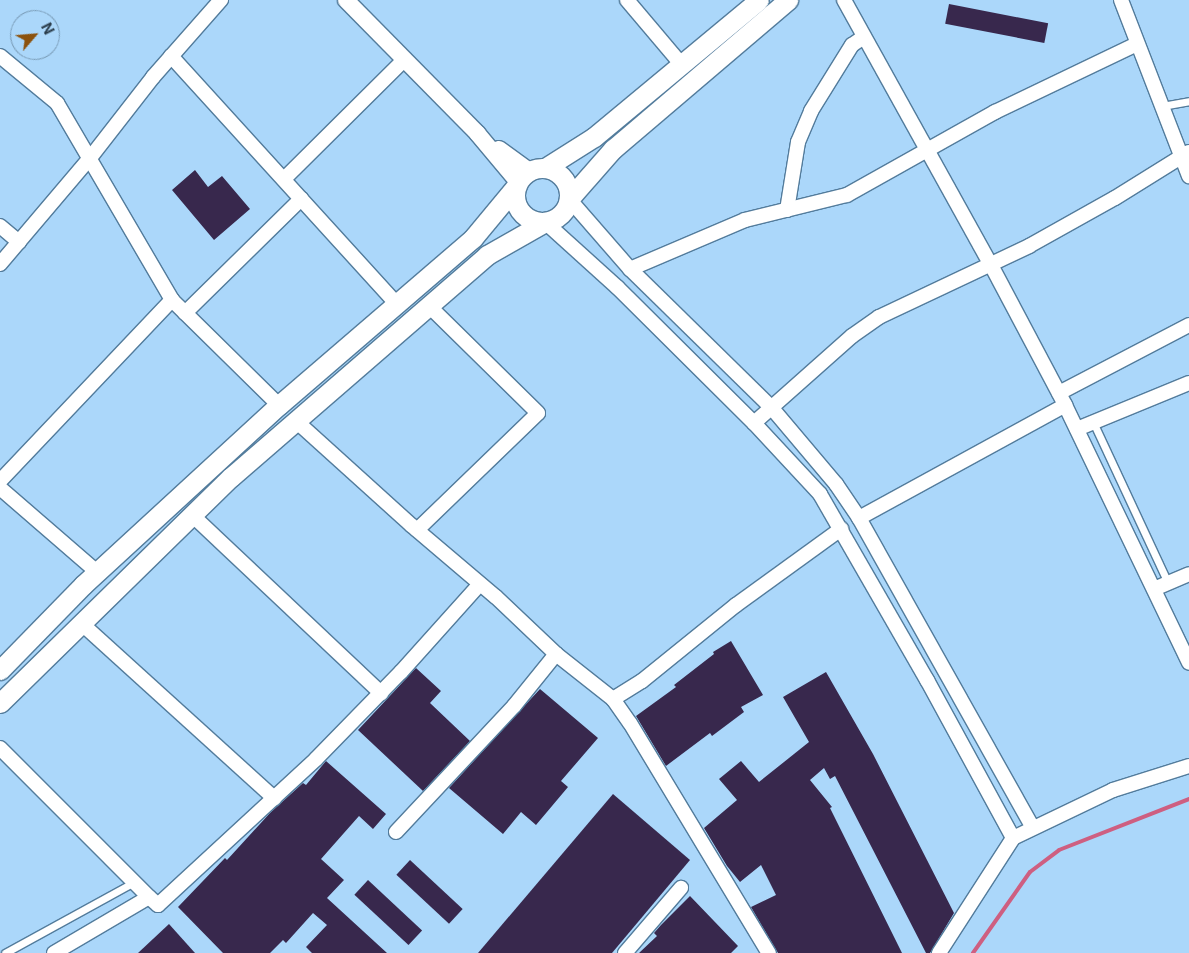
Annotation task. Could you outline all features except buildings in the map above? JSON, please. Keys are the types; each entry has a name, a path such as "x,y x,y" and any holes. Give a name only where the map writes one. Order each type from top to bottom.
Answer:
{"main road":[{"path":"0,670 97,572 280,405 473,238 527,176 594,137 759,0"},
{"path":"0,703 231,476 487,255 561,214 569,199 612,149 788,0"},
{"path":"527,176 561,176 566,182 569,199"},
{"path":"527,176 515,194 520,211 535,221 544,222"}],"street":[{"path":"0,264 90,158 171,56 221,0"},
{"path":"346,0 476,134 527,176"},
{"path":"627,0 681,64"},
{"path":"844,0 991,265 1062,399 1189,663"},
{"path":"1121,0 1136,44 1161,106 1185,154 1189,176"},
{"path":"787,210 798,142 811,111 852,45 864,37"},
{"path":"630,269 745,220 847,195 995,112 1136,44"},
{"path":"0,56 57,103 172,300 280,405"},
{"path":"171,56 396,303"},
{"path":"284,179 404,60"},
{"path":"754,423 852,336 879,317 991,265 1115,198 1185,154"},
{"path":"185,313 301,199"},
{"path":"569,199 630,269 771,407 836,484 860,518 1034,828"},
{"path":"544,222 617,287 754,423 820,494 927,680 1014,838"},
{"path":"0,226 19,242"},
{"path":"0,481 172,300"},
{"path":"417,530 538,413 429,306"},
{"path":"860,518 1189,325"},
{"path":"1077,429 1189,383"},
{"path":"296,421 556,654 613,699 630,723 769,953"},
{"path":"0,488 97,572"},
{"path":"192,515 381,693"},
{"path":"613,699 642,681 736,605 841,529"},
{"path":"1154,589 1189,574"},
{"path":"0,748 158,905 316,759 381,693 480,584"},
{"path":"81,623 274,798"},
{"path":"396,832 514,706 556,654"},
{"path":"939,953 1014,838 1113,790 1189,766"},
{"path":"626,953 681,888"},
{"path":"54,953 149,897"}],"lane":[{"path":"1161,106 1189,100"},
{"path":"1093,422 1168,583"},
{"path":"5,953 134,882"}],"waterway":[{"path":"973,953 1030,872 1059,850 1189,799"}]}
